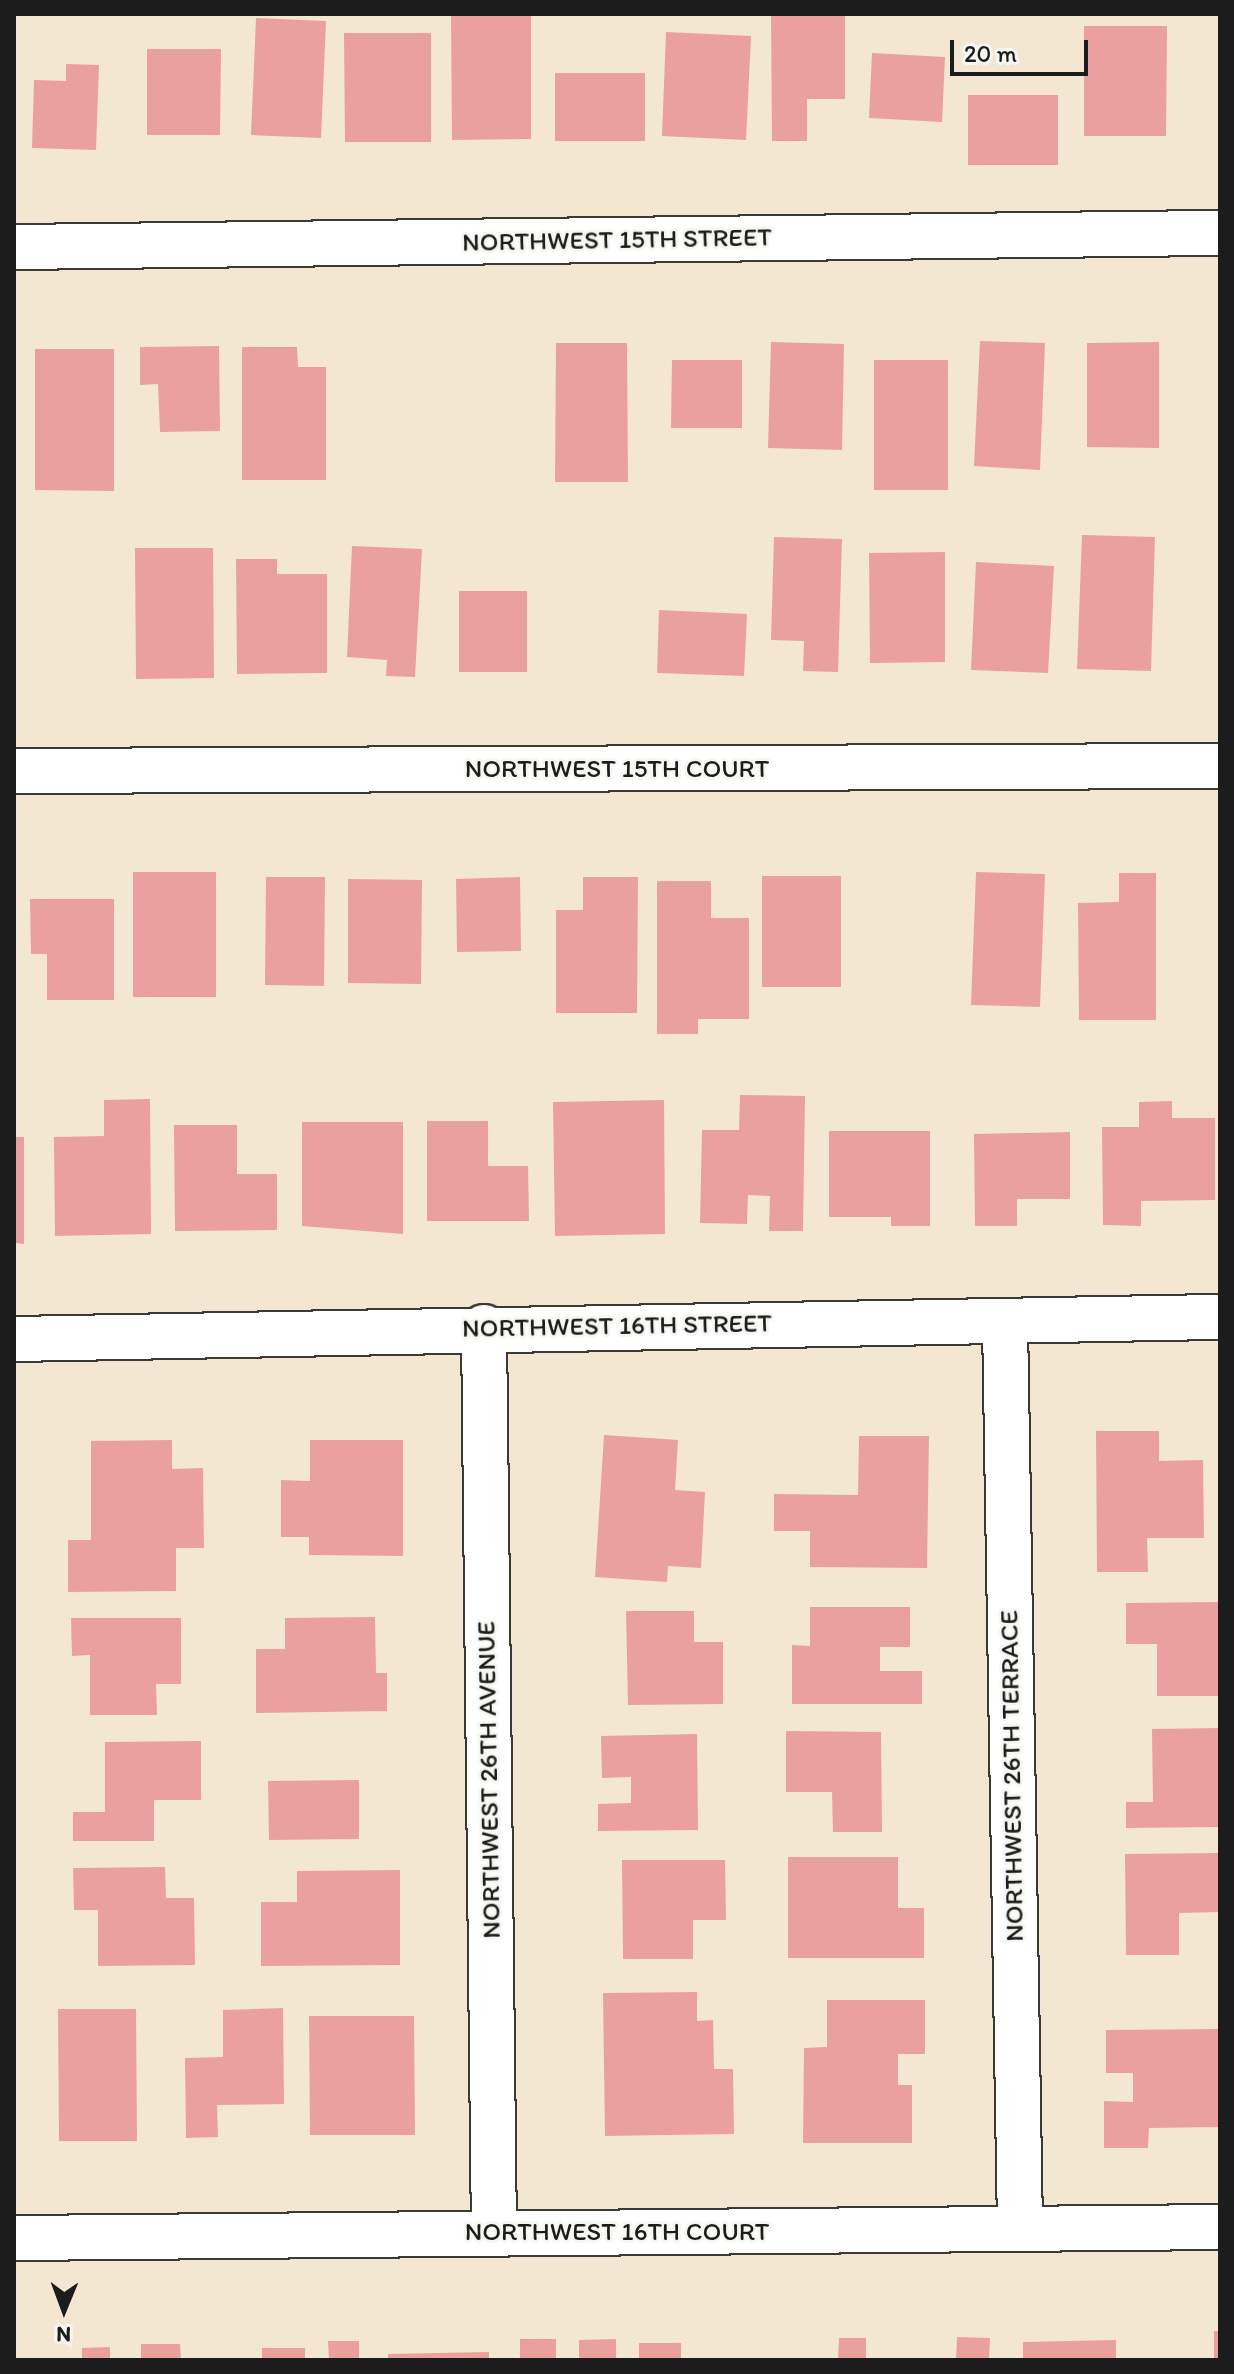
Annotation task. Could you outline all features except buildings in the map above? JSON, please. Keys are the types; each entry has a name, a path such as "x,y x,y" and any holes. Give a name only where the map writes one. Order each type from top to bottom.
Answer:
{"street":[{"name":"NORTHWEST 15TH STREET","path":"14,247 1220,233"},
{"name":"NORTHWEST 15TH COURT","path":"14,771 1220,766"},
{"name":"NORTHWEST 16TH STREET","path":"14,1339 484,1327 1220,1317"},
{"name":"NORTHWEST 26TH TERRACE","path":"1005,1322 1020,2229"},
{"name":"NORTHWEST 26TH AVENUE","path":"484,1327 494,2232"},
{"name":"NORTHWEST 16TH COURT","path":"14,2238 1220,2227"}]}
